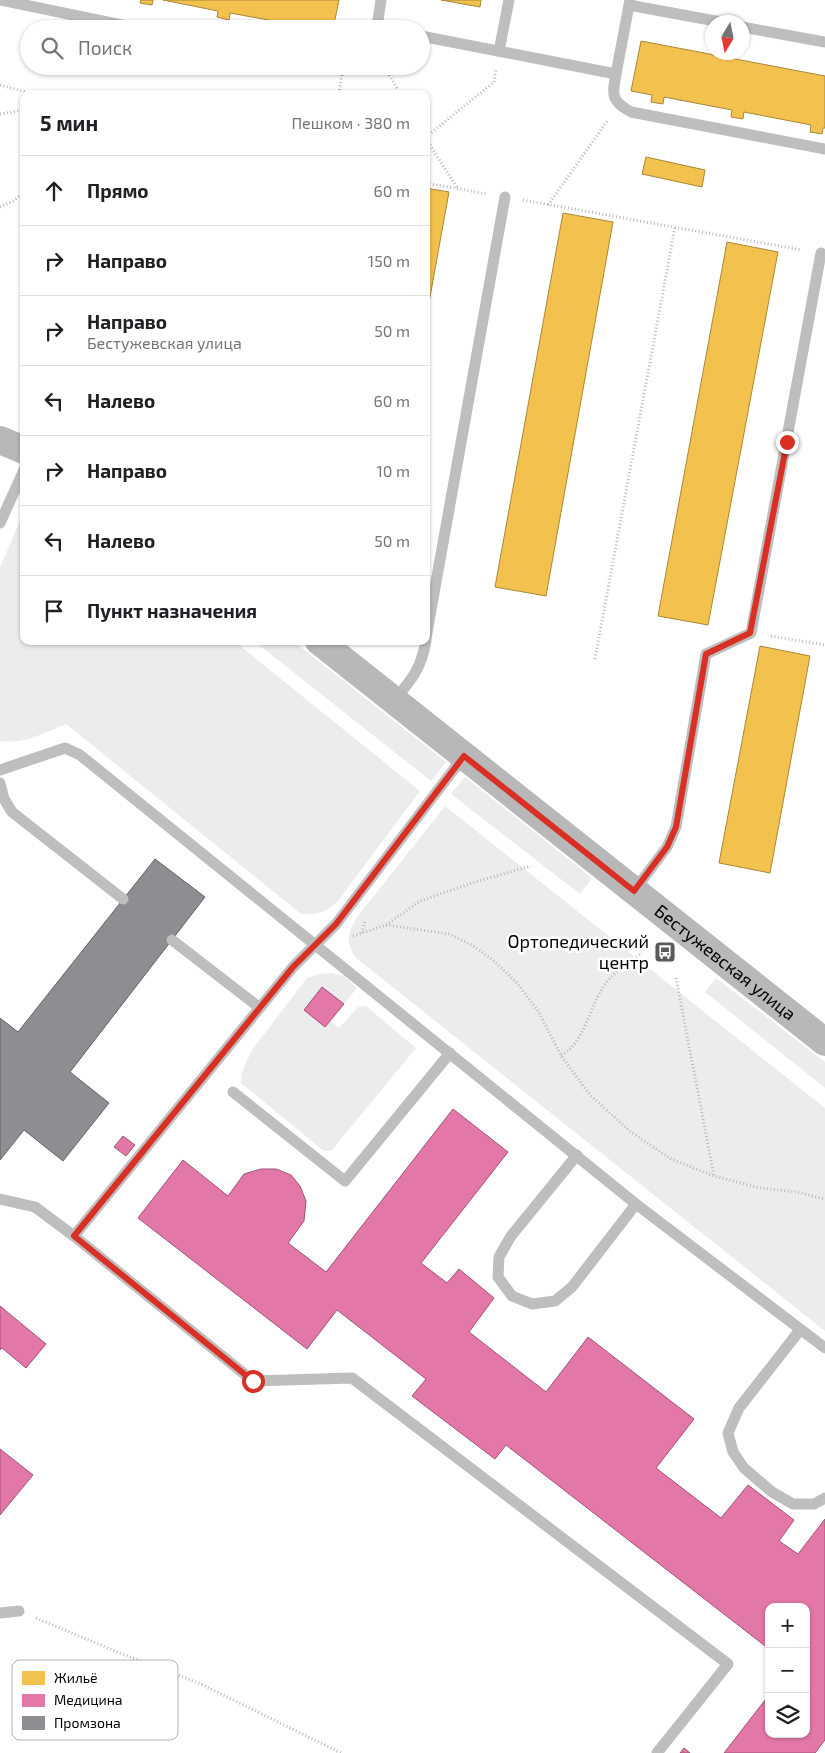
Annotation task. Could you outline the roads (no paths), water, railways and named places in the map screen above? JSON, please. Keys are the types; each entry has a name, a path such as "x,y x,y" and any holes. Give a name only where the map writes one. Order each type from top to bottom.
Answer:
{"street":[{"path":"0,440 20,448"},
{"name":"Бестужевская улица","path":"325,645 825,1042"}],"lane":[{"path":"0,0 97,20"},
{"path":"380,20 382,0"},
{"path":"499,51 509,0"},
{"path":"705,19 630,3 612,94 618,105 631,112 825,149"},
{"path":"750,28 825,42"},
{"path":"430,38 616,74"},
{"path":"430,618 505,197"},
{"path":"634,891 667,847 676,827 706,654 750,633 821,253"},
{"path":"0,523 20,479"},
{"path":"394,701 417,671 422,660 425,645"},
{"path":"0,770 65,748 80,755 636,1204 825,1348"},
{"path":"74,1236 293,967 336,924 464,756"},
{"path":"0,783 4,799 12,812 123,899"},
{"path":"172,940 260,1008"},
{"path":"233,1092 345,1181 450,1053"},
{"path":"577,1155 511,1236 499,1257 498,1277 512,1296 532,1304 555,1301 572,1287 636,1204"},
{"path":"0,1199 35,1207 74,1236 253,1381 352,1378 728,1664 657,1753"},
{"path":"800,1330 739,1408 728,1433 733,1452 744,1468 772,1492 793,1504 814,1504 825,1498"},
{"path":"0,1613 19,1611"}],"place":[{"name":"Ортопедический центр","path":"665,952"}]}
